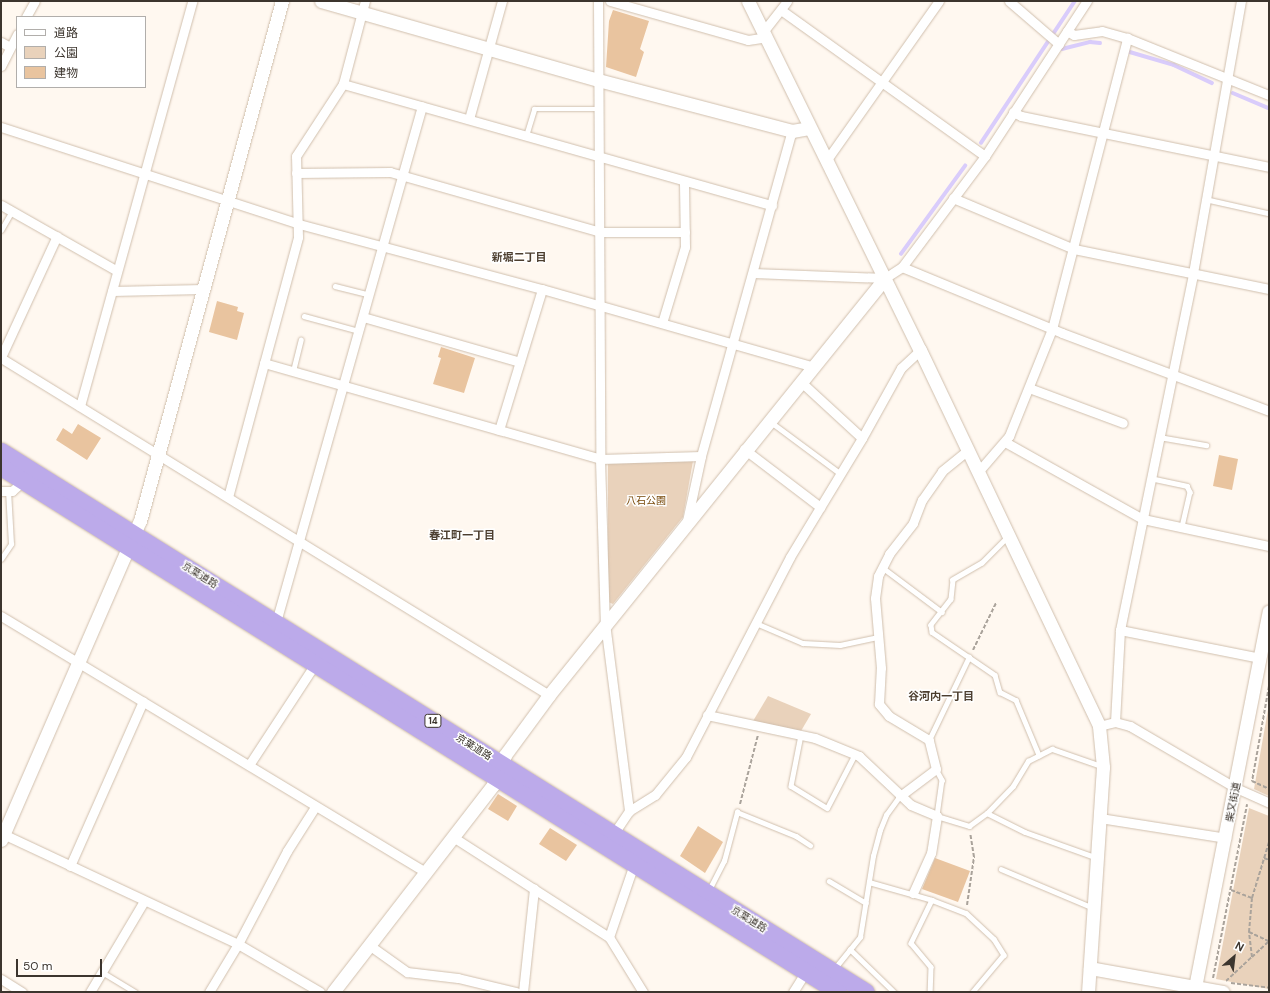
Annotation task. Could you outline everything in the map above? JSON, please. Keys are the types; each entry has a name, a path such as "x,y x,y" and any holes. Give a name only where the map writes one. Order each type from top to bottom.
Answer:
{"highway":[{"name":"京葉道路","path":"1,451 132,542 314,664 499,770 614,833 866,992"},
{"name":"京葉道路","path":"1,467 23,481 276,622 499,770 634,864 838,992"}],"street":[{"path":"27,16 35,1"},
{"path":"80,406 192,1"},
{"path":"282,1 158,454 132,542 80,663 2,836 238,944 320,992"},
{"path":"321,1 364,7 489,48 598,80 792,131 808,128"},
{"path":"469,119 502,1"},
{"path":"598,1 601,232 600,459 605,623 629,811"},
{"path":"610,1 748,40 764,35 787,1"},
{"path":"748,1 808,128 826,161 920,350 1008,538 1099,726 1103,767 1088,992"},
{"path":"826,161 939,1"},
{"path":"1009,1 1059,44"},
{"path":"333,992 453,837 549,695 605,623 744,449 885,278 902,268 985,156 1087,1"},
{"path":"1115,722 1120,630 1192,273 1241,1"},
{"path":"228,498 300,224 296,156 343,84 364,7"},
{"path":"781,10 985,156"},
{"path":"1067,31 1074,35 1102,31 1127,38 1269,95"},
{"path":"1,66 16,36"},
{"path":"978,472 1005,442 1052,329 1074,249 1127,38"},
{"path":"1,42 10,48"},
{"path":"343,84 772,205"},
{"path":"276,622 298,541 404,177 422,106"},
{"path":"1013,112 1021,116 1269,167"},
{"path":"1,127 144,174 226,203 662,322 812,366"},
{"path":"687,521 701,456 792,131"},
{"path":"296,173 390,172 601,232 685,232"},
{"path":"662,322 685,246 684,181"},
{"path":"953,198 1074,249 1269,289"},
{"path":"1,205 117,271"},
{"path":"57,236 1,358 549,695"},
{"path":"902,268 1052,329 1269,411"},
{"path":"753,273 885,278"},
{"path":"112,291 203,289"},
{"path":"499,430 542,289"},
{"path":"363,317 520,362"},
{"path":"614,833 629,811 655,794 670,779 686,757 756,622 820,507 862,438 901,368 920,350"},
{"path":"264,363 600,459 701,456"},
{"path":"800,381 862,438"},
{"path":"1028,388 1123,423"},
{"path":"1005,442 1143,519 1269,546"},
{"path":"744,449 820,507"},
{"path":"900,796 936,768 929,740 889,716 879,704 881,668 875,598 882,567 913,523 922,500 942,471 968,450"},
{"path":"5,491 12,491 23,481"},
{"name":"柴又街道","path":"1195,990 1263,660 1269,611"},
{"path":"1,617 80,663 425,872"},
{"path":"1120,630 1263,660"},
{"path":"249,766 314,664"},
{"path":"70,866 143,701"},
{"path":"707,715 760,728 815,738 855,754 900,796 911,804 937,816 930,853 913,893"},
{"path":"1099,726 1115,722 1130,726 1236,788 1269,803"},
{"path":"209,992 238,944 287,851 315,806"},
{"path":"1100,818 1226,838"},
{"path":"453,837 609,937 643,992"},
{"path":"609,937 634,864"},
{"path":"523,992 534,889"},
{"path":"90,992 144,901"},
{"path":"369,945 407,972 458,978 516,992"},
{"path":"1090,968 1195,990 1221,987"},
{"path":"793,992 806,972"},
{"path":"1,979 18,991"}],"lane":[{"path":"526,136 534,109 599,109"},
{"path":"1205,199 1268,213"},
{"path":"1,230 12,211"},
{"path":"335,286 370,295"},
{"path":"304,316 359,331"},
{"path":"293,371 301,340"},
{"path":"768,420 841,474"},
{"path":"1158,436 1206,445"},
{"path":"1150,478 1187,486 1190,492 1182,527"},
{"path":"1,559 10,544 5,491"},
{"path":"1008,538 982,563 953,580 951,599 931,625 932,632 995,675 1000,692 1016,700 1039,755"},
{"path":"882,567 942,612"},
{"path":"756,622 803,643 840,645 879,637"},
{"path":"929,740 969,657"},
{"path":"801,735 791,786 827,808 855,754"},
{"path":"936,768 942,780 937,816 968,826 987,813 1013,786 1028,761 1052,749 1103,767"},
{"path":"833,971 860,937 869,882 880,830 886,815 900,796"},
{"path":"708,893 724,861 737,812 796,836 810,845"},
{"path":"987,813 1024,832 1098,858"},
{"path":"1001,869 1094,908"},
{"path":"829,881 866,904"},
{"path":"869,882 913,893 966,913 994,939 1004,955 973,992"},
{"path":"930,992 931,967 911,943 932,900"},
{"path":"850,950 894,992"},
{"path":"102,972 135,992"}],"path":[{"path":"969,657 996,602"},
{"path":"1269,686 1252,781 1269,789"},
{"path":"737,812 760,728"},
{"path":"1221,987 1212,980 1247,804"},
{"path":"966,913 974,857 968,826"},
{"path":"1252,957 1249,932 1252,898 1269,842"},
{"path":"1264,858 1269,860"},
{"path":"1230,889 1252,898"},
{"path":"1249,932 1269,941 1224,982 1269,988"}],"green space":[{"name":"八石公園","path":"693,461 683,517 613,604 608,602 608,464"},
{"path":"768,696 811,714 801,731 753,721"},
{"path":"1269,704 1269,796 1254,789"},
{"path":"1249,808 1269,816 1269,989 1216,979"}],"building":[{"path":"613,10 649,21 640,49 644,52 636,77 606,67 609,21"},
{"path":"217,301 238,307 237,311 244,313 237,340 209,332"},
{"path":"441,347 475,358 464,393 433,384 441,358 438,357"},
{"path":"78,424 101,438 87,460 56,440 63,428 72,434"},
{"path":"1219,455 1238,459 1232,490 1213,486"},
{"path":"498,794 517,806 508,821 488,809"},
{"path":"698,826 723,842 705,873 680,856"},
{"path":"550,828 577,845 566,861 539,844"},
{"path":"935,858 970,871 958,902 922,889"}],"waterway":[{"path":"981,143 1075,1"},
{"path":"1062,49 1090,42 1100,43"},
{"path":"1130,52 1174,65 1212,83"},
{"path":"1233,93 1269,108"},
{"path":"901,254 965,166"}],"district":[{"name":"新堀二丁目","path":"519,257"},
{"name":"春江町一丁目","path":"462,535"},
{"name":"谷河内一丁目","path":"941,696"}]}
